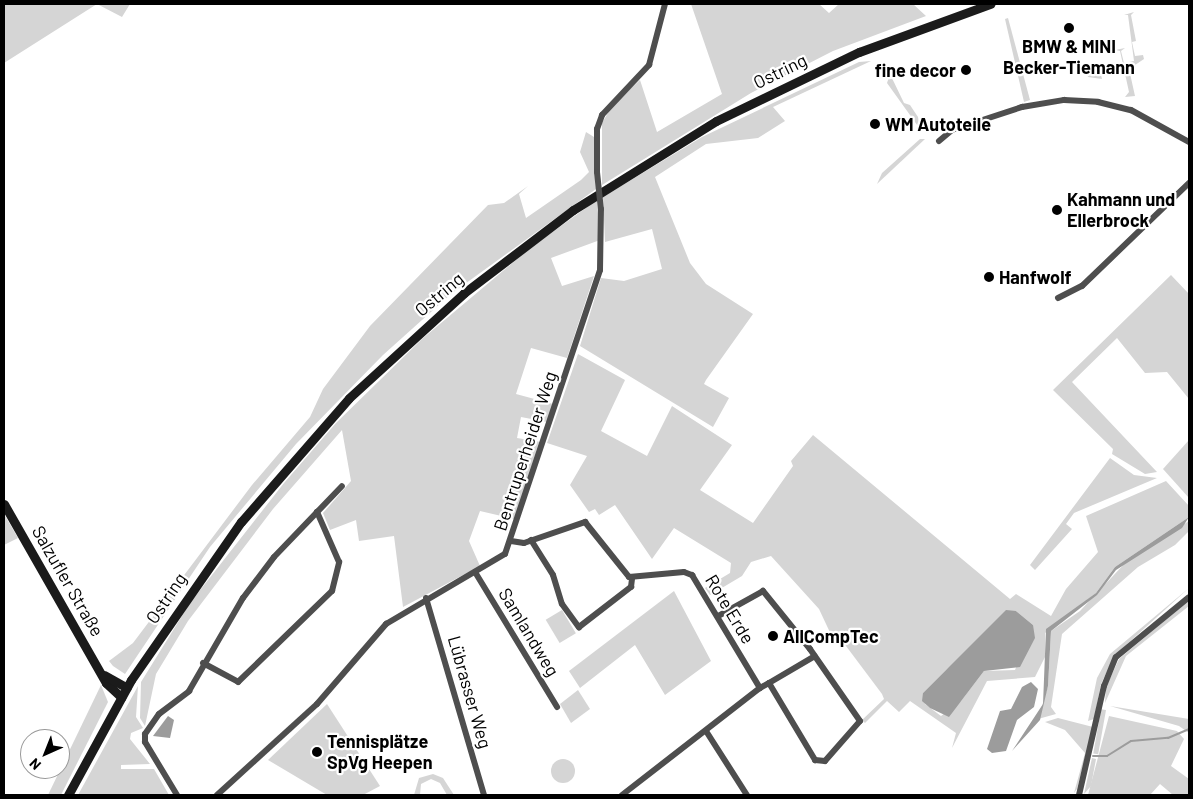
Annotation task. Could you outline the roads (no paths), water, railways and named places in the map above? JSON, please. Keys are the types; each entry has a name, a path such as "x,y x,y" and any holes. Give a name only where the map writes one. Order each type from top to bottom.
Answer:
{"main road":[{"name":"Ostring","path":"68,795 121,697 200,576 279,476 410,340 501,264 605,188 716,121 859,52 990,4"},
{"name":"Salzufler Straße","path":"4,504 111,690 121,697"},
{"path":"104,675 127,688"}],"street":[{"name":"Bentruperheider Weg","path":"217,795 317,704 382,626 426,598 503,557 511,541 600,270 601,209 596,144 602,115 652,59 665,4"},
{"path":"939,141 952,130 1022,107 1064,100 1098,102 1131,110 1189,142"},
{"path":"1058,298 1082,286 1189,182"},
{"path":"177,795 142,735 159,714 189,691 251,587 342,486"},
{"path":"204,664 238,682 332,591 339,562 317,512"},
{"path":"511,541 531,540 585,522 632,579 631,587 579,627 562,604 553,575 531,540"},
{"name":"Samlandweg","path":"475,572 557,707"},
{"name":"Rote Erde","path":"632,579 688,572 718,616 760,688"},
{"path":"718,616 763,591 815,656 860,721 820,763 769,683"},
{"path":"1079,795 1104,686 1116,657 1189,596"},
{"name":"Lübrasser Weg","path":"426,598 484,795"},
{"path":"622,795 760,688 815,656"},
{"path":"706,731 747,795"}],"waterway":[{"path":"1093,756 1107,756 1131,741 1168,738 1189,729"}],"place":[{"name":"BMW & MINI Becker-Tiemann","path":"1069,28"},
{"name":"fine decor","path":"966,70"},
{"name":"WM Autoteile","path":"875,124"},
{"name":"Kahmann und Ellerbrock","path":"1057,210"},
{"name":"Hanfwolf","path":"989,277"},
{"name":"AllCompTec","path":"773,636"},
{"name":"Tennisplätze SpVg Heepen","path":"317,752"}]}
